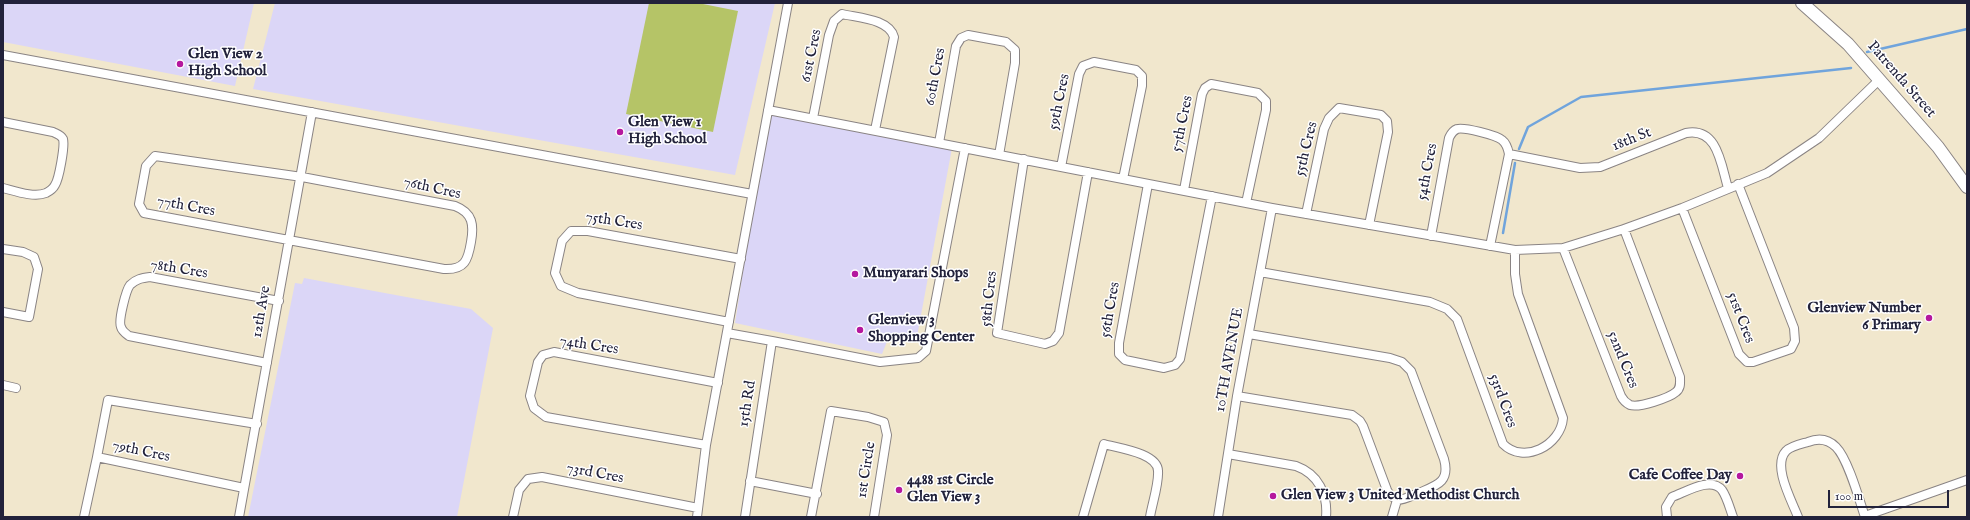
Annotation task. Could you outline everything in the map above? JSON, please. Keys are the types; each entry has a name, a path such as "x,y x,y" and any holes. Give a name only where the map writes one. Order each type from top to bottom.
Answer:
{"street":[{"path":"697,517 706,445 788,3"},
{"name":"Patrenda Street","path":"1802,3 1848,44 1938,148 1967,187"},
{"name":"61st Cres","path":"814,118 829,35 834,21 842,14 886,25 892,31 894,37 875,130"},
{"name":"60th Cres","path":"939,143 956,46 961,38 968,35 1006,42 1015,50 1016,63 999,155"},
{"path":"3,55 752,194"},
{"name":"59th Cres","path":"1061,167 1079,74 1084,66 1094,62 1136,70 1142,76 1142,86 1123,179"},
{"path":"768,110 1272,208 1515,250 1563,248 1624,229 1682,208 1767,173 1819,138 1879,80"},
{"name":"57th Cres","path":"1184,190 1202,94 1205,88 1211,84 1258,93 1266,101 1266,110 1246,203"},
{"name":"55th Cres","path":"1306,214 1324,129 1329,118 1339,108 1381,114 1388,121 1388,132 1369,225"},
{"name":"12th Ave","path":"240,517 244,488 302,177 312,112"},
{"path":"3,122 53,132 60,135 63,140 64,148 56,184 51,190 44,194 36,195 3,188"},
{"name":"54th Cres","path":"1431,236 1447,145 1452,132 1458,129 1465,129 1495,137 1502,140 1507,146 1509,154"},
{"name":"18th St","path":"1509,154 1580,168 1600,168 1694,131 1703,133 1712,141 1728,188"},
{"path":"727,332 880,362 918,358 926,351 964,148"},
{"path":"1490,246 1509,154"},
{"name":"77th Cres","path":"290,240 144,213 139,204 146,166 155,156 161,156 302,177"},
{"name":"58th Cres","path":"1024,159 997,334 1045,344 1053,341 1059,333 1088,172"},
{"name":"76th Cres","path":"290,240 452,270 460,267 468,257 472,222 469,215 463,209 302,177"},
{"name":"56th Cres","path":"1148,184 1119,343 1119,354 1125,360 1164,368 1175,365 1180,359 1212,196"},
{"name":"51st Cres","path":"1682,208 1739,354 1742,359 1747,362 1760,361 1790,348 1795,341 1794,328 1738,184"},
{"name":"10TH AVENUE","path":"1218,517 1237,396 1272,208"},
{"name":"52nd Cres","path":"1563,248 1621,396 1625,402 1631,405 1651,402 1675,393 1681,384 1680,377 1624,229"},
{"name":"75th Cres","path":"729,322 578,293 561,286 555,273 562,241 571,231 588,231 741,259"},
{"path":"3,249 23,252 34,257 38,269 28,317 3,312"},
{"name":"53rd Cres","path":"1260,272 1430,302 1447,309 1457,319 1503,444 1509,450 1517,453 1527,453 1550,444 1560,430 1563,418 1518,294 1515,274 1515,250"},
{"name":"78th Cres","path":"267,362 129,336 123,332 120,322 128,288 137,280 150,277 279,302"},
{"path":"1237,396 1346,414 1356,417 1363,426 1387,490 1396,500 1405,499 1438,486 1446,473 1444,459 1411,371 1407,366 1397,359 1249,334"},
{"name":"15th Rd","path":"745,517 772,341"},
{"name":"74th Cres","path":"706,445 546,417 534,408 530,396 538,362 543,355 554,352 718,383"},
{"path":"3,385 16,388"},
{"name":"79th Cres","path":"244,488 97,457 108,400 257,424"},
{"name":"1st Circle","path":"811,517 817,494 831,411 868,417 884,422 887,435 874,517"},
{"path":"1798,517 1781,472 1780,464 1782,457 1789,448 1813,440 1821,439 1828,441 1839,451 1865,517 1967,480"},
{"path":"1083,517 1104,444 1148,456 1156,464 1158,472 1150,517"},
{"path":"1228,454 1296,466 1306,470 1317,480 1327,510 1326,517"},
{"path":"84,517 97,457"},
{"name":"73rd Cres","path":"513,517 519,490 528,479 542,477 698,508"},
{"path":"750,481 817,494"},
{"path":"1668,517 1666,507 1672,497 1707,484 1717,485 1723,491 1733,517"},
{"path":"1392,517 1396,500"}],"shaded area":[{"name":"Glen View 2 High School","path":"3,3 254,3 235,86 3,42"},
{"name":"Glen View 1 High School","path":"275,3 775,3 735,175 253,89"},
{"path":"772,113 952,148 916,342 888,339 882,354 735,323 757,180"},
{"path":"304,278 471,309 493,328 457,517 248,517 295,283 302,284"}],"green space":[{"path":"649,3 698,3 738,11 713,132 626,114"}],"waterway":[{"path":"1867,52 1967,29"},
{"path":"1519,149 1528,127 1581,97 1851,68"},
{"path":"1503,233 1515,163"}],"place":[{"name":"Glen View 2 High School","path":"180,64"},
{"name":"Glen View 1 High School","path":"620,132"},
{"name":"Munyarari Shops","path":"855,274"},
{"name":"Glenview Number 6 Primary","path":"1929,318"},
{"name":"Glenview 3 Shopping Center","path":"860,330"},
{"name":"Cafe Coffee Day","path":"1740,476"},
{"name":"4488 1st Circle Glen View 3","path":"899,490"},
{"name":"Glen View 3 United Methodist Church","path":"1273,496"}]}
